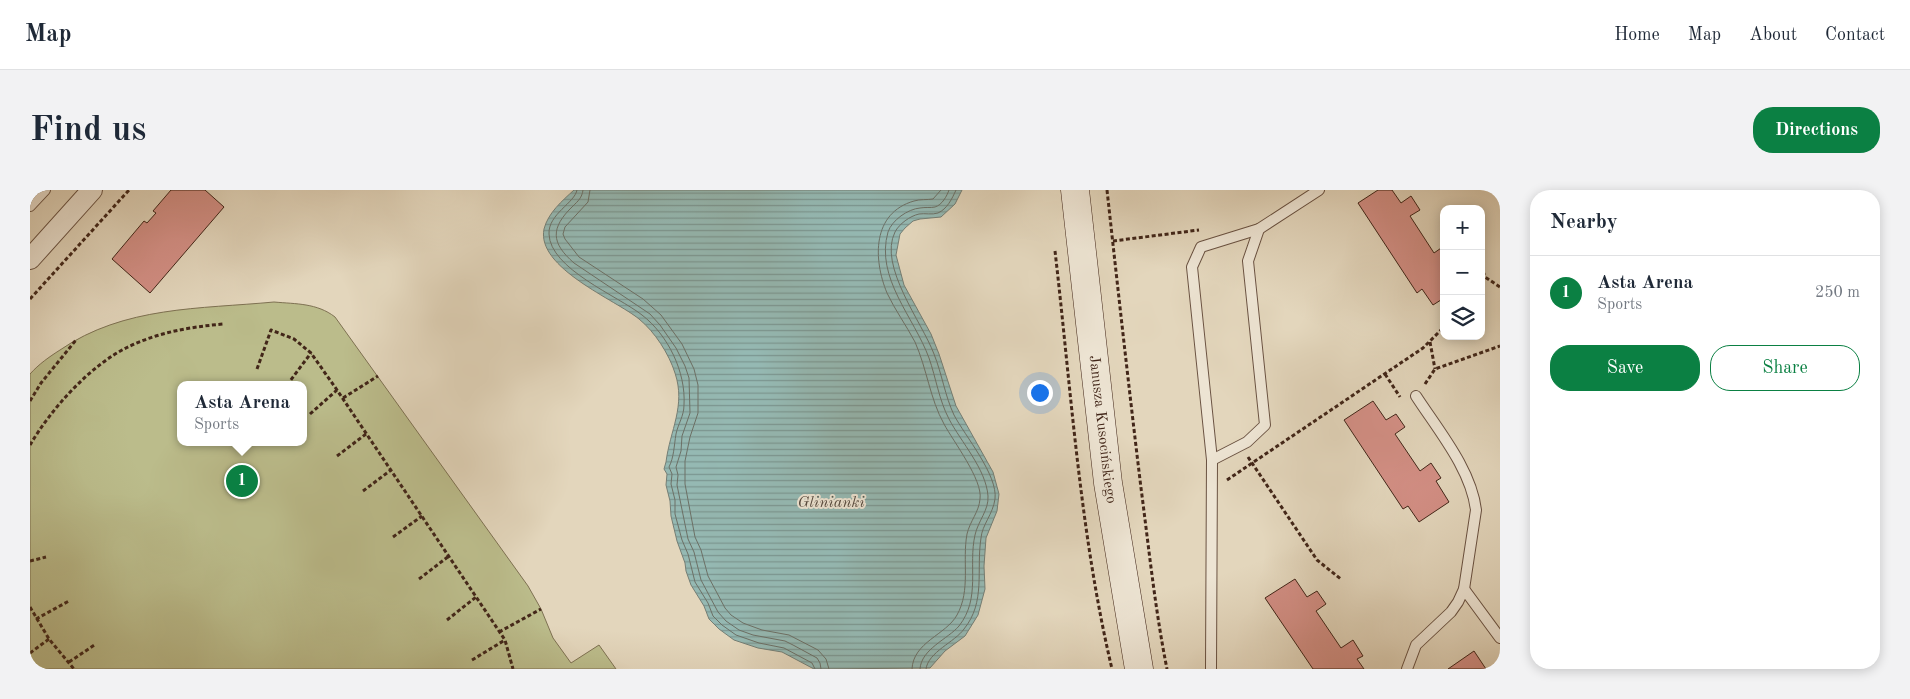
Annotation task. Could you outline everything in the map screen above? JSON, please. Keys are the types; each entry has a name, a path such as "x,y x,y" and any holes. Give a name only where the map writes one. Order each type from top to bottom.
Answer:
{"street":[{"path":"30,258 92,190"},
{"name":"Janusza Kusocińskiego","path":"1075,190 1108,484 1139,669"}],"lane":[{"path":"30,206 45,190"},
{"path":"1211,669 1212,460 1192,267 1201,247 1259,229 1319,190"},
{"path":"1212,460 1247,442 1265,425 1248,261 1259,229"},
{"path":"1407,669 1416,645 1451,612 1458,602 1464,589 1475,523 1474,497 1464,470 1416,396"},
{"path":"1464,589 1500,638"}],"path":[{"path":"30,298 129,190"},
{"path":"1107,190 1144,511 1167,669"},
{"path":"1113,241 1200,230"},
{"path":"1485,278 1500,287"},
{"path":"30,445 39,430 72,389 128,347 158,335 185,328 223,324"},
{"path":"256,369 271,330 294,340 311,354 343,398 500,632 505,640 513,669"},
{"path":"1212,490 1423,348 1440,331"},
{"path":"30,401 41,383 76,340"},
{"path":"1430,342 1435,370"},
{"path":"1385,374 1404,403 1416,396 1435,370 1500,346"},
{"path":"291,381 311,354"},
{"path":"343,398 378,376"},
{"path":"310,414 337,390"},
{"path":"337,456 366,434"},
{"path":"1240,446 1317,560 1342,580"},
{"path":"363,491 391,470"},
{"path":"393,537 422,516"},
{"path":"30,561 46,556"},
{"path":"419,578 449,556"},
{"path":"447,620 476,597"},
{"path":"36,619 69,601"},
{"path":"30,607 49,639 74,669"},
{"path":"500,632 541,609"},
{"path":"30,653 49,639"},
{"path":"472,660 505,640"},
{"path":"69,662 96,644"}],"green space":[{"path":"274,302 306,305 321,309 335,317 528,586 541,609 553,638 571,663 599,645 616,669 30,669 30,374 60,350 110,325 136,317 191,309"}],"water":[{"name":"Glinianki","path":"574,190 962,190 955,204 941,217 913,221 905,228 900,234 896,255 904,285 931,334 956,406 993,472 999,494 997,511 986,538 985,589 978,615 965,636 945,651 930,668 814,669 782,652 758,648 734,640 709,619 704,606 691,585 686,571 671,516 666,485 667,474 664,469 679,396 678,385 672,366 661,344 645,324 564,270 552,257 545,243 544,229 546,223 556,208"}],"building":[{"path":"171,190 205,190 224,207 150,293 112,259 144,221 147,223 156,213 153,211"},
{"path":"1378,190 1392,190 1401,203 1411,196 1420,210 1410,216 1434,253 1440,249 1440,301 1433,305 1422,289 1417,293 1358,203"},
{"path":"1373,401 1386,420 1396,414 1405,427 1395,434 1420,471 1431,463 1441,478 1436,481 1449,502 1419,522 1408,506 1403,509 1344,420"},
{"path":"1295,579 1307,597 1317,591 1326,604 1316,611 1341,648 1353,640 1363,656 1357,659 1364,669 1313,669 1265,598"},
{"path":"1474,651 1486,669 1448,669"},
{"path":"1496,664 1500,669 1489,669"}],"place":[{"name":"Asta Arena","path":"242,481"}]}
